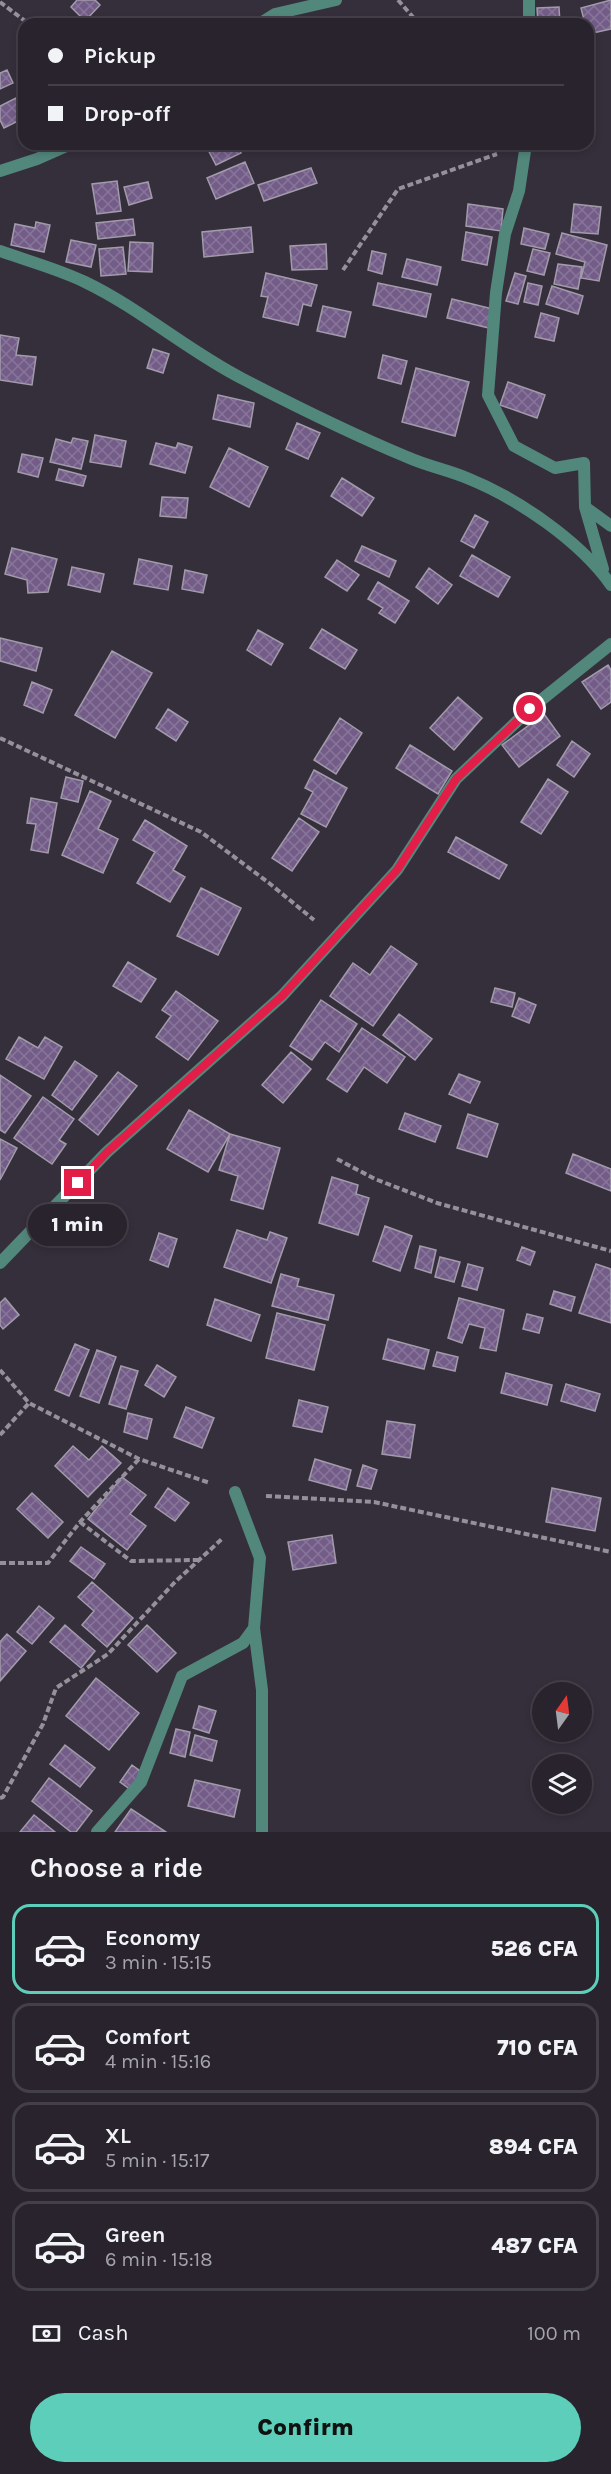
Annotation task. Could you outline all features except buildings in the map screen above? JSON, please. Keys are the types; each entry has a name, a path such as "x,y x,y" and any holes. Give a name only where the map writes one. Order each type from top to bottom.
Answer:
{"street":[{"path":"269,18 275,14 336,0"},
{"path":"529,0 529,18"},
{"path":"0,171 57,150"},
{"path":"525,150 519,192 505,234 496,293 488,395 514,446 555,468 584,463 585,507 608,581"},
{"path":"0,251 84,282 141,314 240,378 322,419 410,459 469,478 519,506 561,534 594,561 608,581"},
{"path":"585,507 611,526"},
{"path":"0,1263 107,1152 282,996 336,939 397,870 456,779 530,709 611,644"},
{"path":"235,1492 260,1558 254,1628 262,1690 262,1832"},
{"path":"98,1832 141,1782 182,1676 243,1643 254,1628"}],"path":[{"path":"398,0 414,18"},
{"path":"0,2 21,18"},
{"path":"343,270 398,189 504,152"},
{"path":"0,738 201,832 269,883 336,939"},
{"path":"337,1159 375,1179 436,1203 611,1251"},
{"path":"0,1370 29,1402 139,1459 235,1492 276,1498 374,1502 611,1552"},
{"path":"0,1435 29,1402"},
{"path":"0,1563 48,1563 81,1522 139,1459"},
{"path":"0,1798 3,1797 43,1724 56,1688 108,1654 198,1560 245,1518"},
{"path":"81,1522 131,1561 198,1560"}],"route":[{"path":"78,1183 107,1152 282,996 397,870 456,779 530,709"}]}
